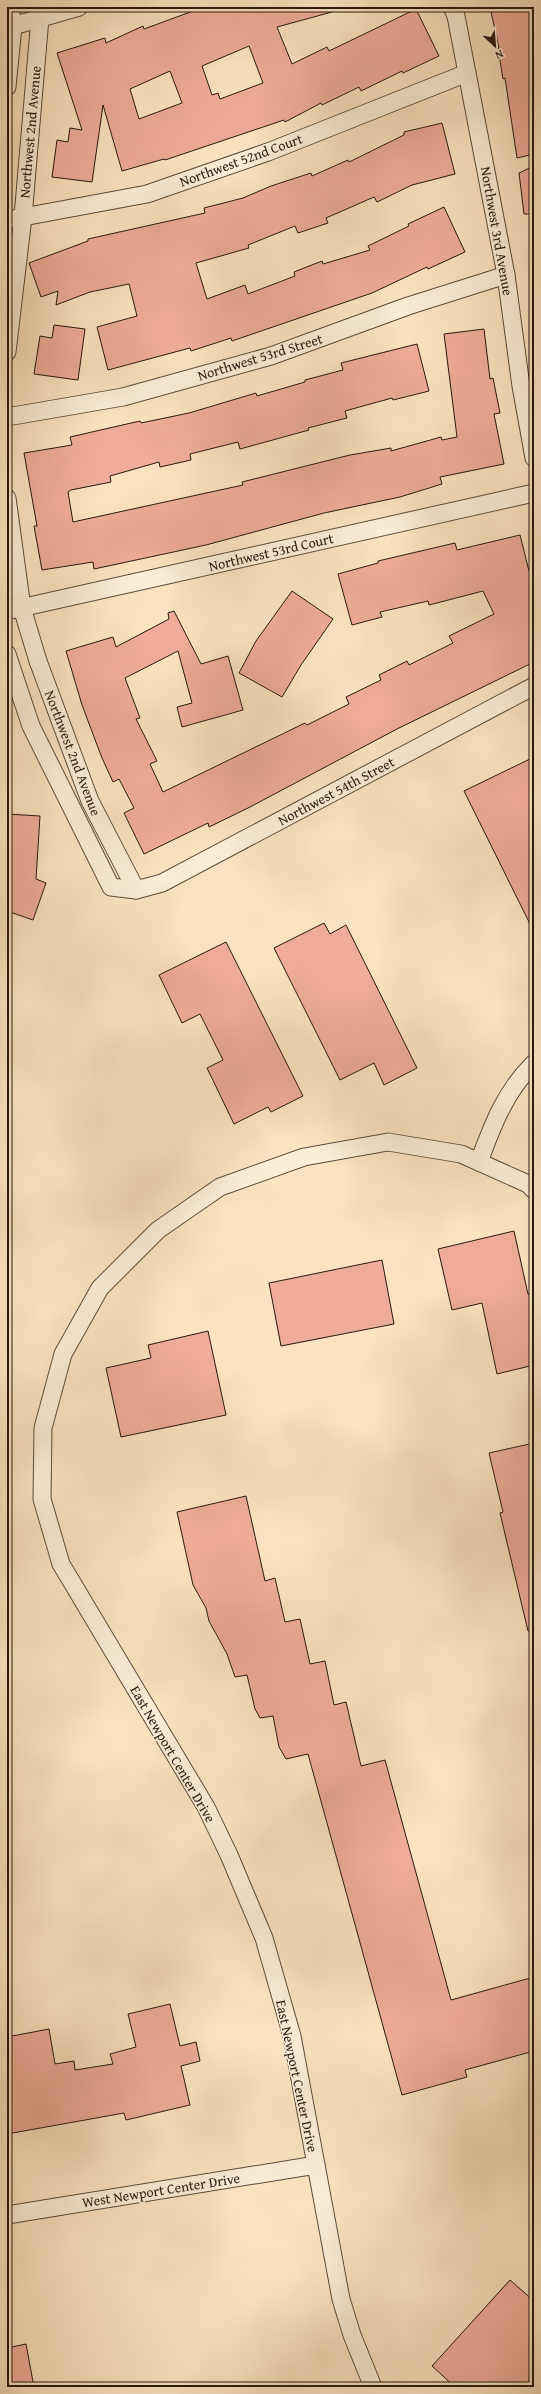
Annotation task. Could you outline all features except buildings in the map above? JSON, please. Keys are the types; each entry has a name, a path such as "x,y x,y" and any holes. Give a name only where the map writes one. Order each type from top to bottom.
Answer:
{"street":[{"name":"Northwest 2nd Avenue","path":"7,87 14,26 10,7"},
{"path":"14,26 39,13 79,7"},
{"name":"Northwest 3rd Avenue","path":"452,7 456,16 506,275 520,386 534,458"},
{"name":"Northwest 2nd Avenue","path":"7,352 15,218 39,13"},
{"name":"Northwest 52nd Court","path":"15,218 147,194 268,152 467,73"},
{"name":"Northwest 53rd Street","path":"7,417 122,397 271,356 408,306 506,275"},
{"name":"Northwest 53rd Court","path":"14,609 534,493"},
{"name":"Northwest 2nd Avenue","path":"7,498 14,609 38,661 90,801 136,890"},
{"name":"Northwest 2nd Avenue","path":"7,654 31,726 111,887 136,890"},
{"name":"Northwest 54th Street","path":"136,890 162,883 534,686"},
{"path":"534,1063 522,1075 494,1120 479,1162 528,1184 534,1190"},
{"name":"East Newport Center Drive","path":"373,2387 352,2335 341,2299 292,2036 264,1938 246,1894 206,1807 61,1564 42,1499 43,1428 63,1354 100,1288 158,1230 220,1187 304,1157 388,1142 461,1154 479,1162"},
{"name":"West Newport Center Drive","path":"7,2215 316,2165"}]}
